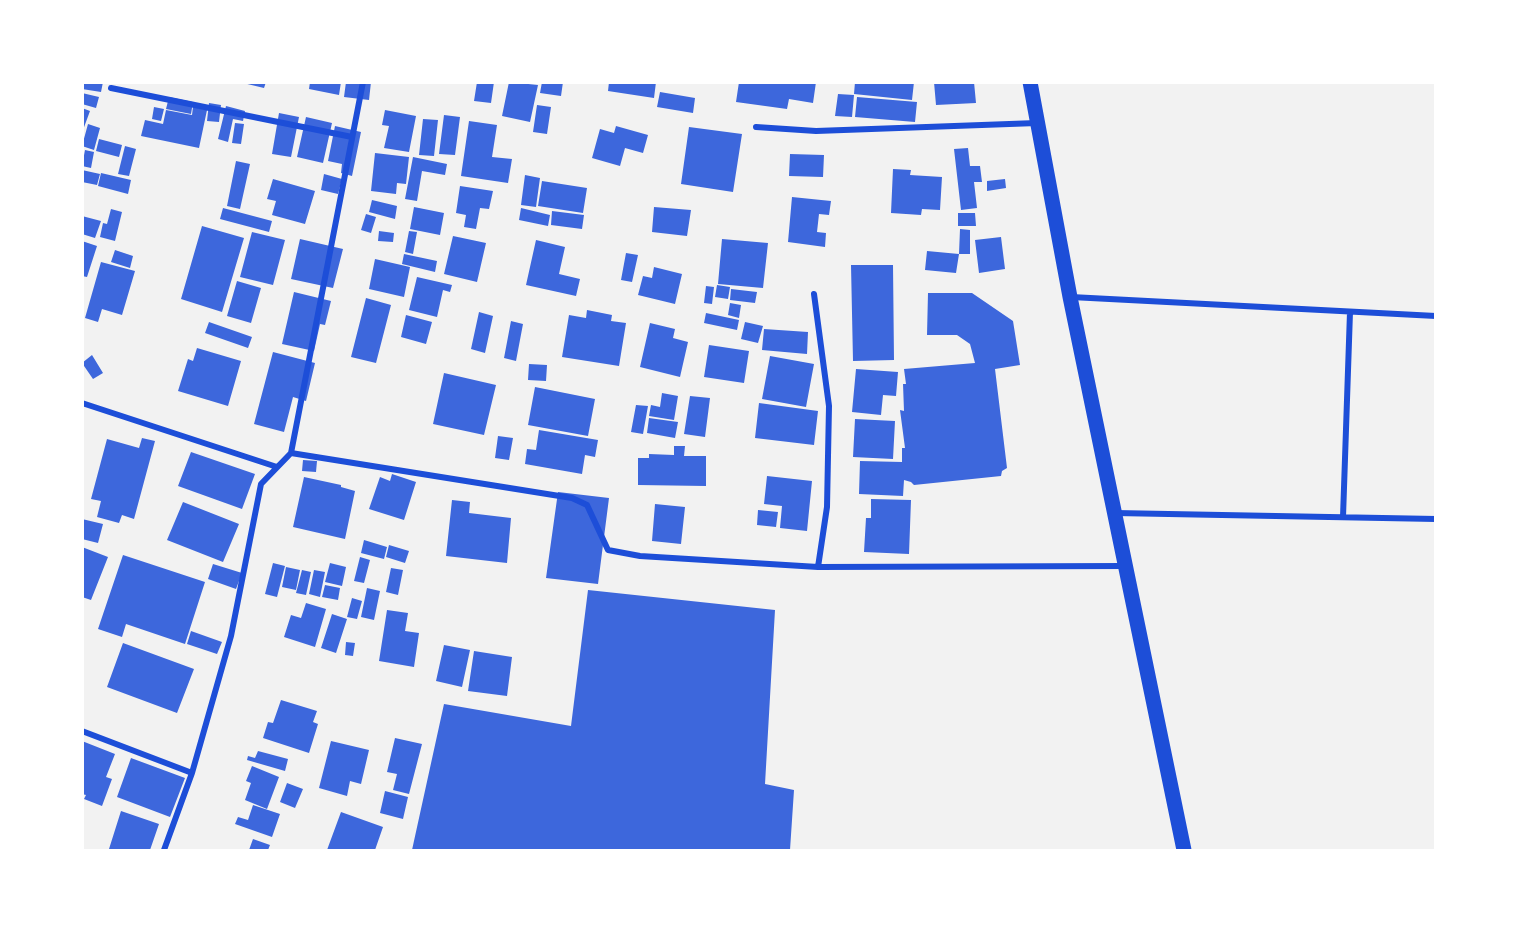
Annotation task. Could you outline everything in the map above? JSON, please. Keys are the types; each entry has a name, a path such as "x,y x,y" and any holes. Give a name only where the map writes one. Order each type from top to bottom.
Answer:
{"main road":[{"path":"1030,82 1070,297 1184,850"}],"street":[{"path":"164,850 192,773 231,636 261,484 291,453 363,82"},
{"path":"111,88 352,138"},
{"path":"756,127 816,130 1037,123"},
{"path":"814,294 829,406 828,507 818,567"},
{"path":"1070,297 1436,316"},
{"path":"1343,517 1350,312"},
{"path":"82,403 277,467"},
{"path":"291,453 572,498 587,505 608,550 640,556 818,567 1126,566"},
{"path":"1115,513 1436,519"},
{"path":"82,731 192,773"}],"building":[{"path":"82,82 103,82 101,92 82,89"},
{"path":"239,82 266,82 264,88"},
{"path":"310,82 341,82 339,95 309,89"},
{"path":"346,82 371,82 369,100 344,97"},
{"path":"477,82 494,82 491,103 474,101"},
{"path":"509,82 538,85 530,122 502,116"},
{"path":"542,82 563,82 561,96 540,93"},
{"path":"609,82 656,82 654,98 608,91"},
{"path":"739,82 816,82 813,103 789,99 787,109 736,102"},
{"path":"855,82 914,82 912,100 854,94"},
{"path":"934,82 974,82 976,103 936,105"},
{"path":"660,92 695,98 693,113 657,107"},
{"path":"82,93 99,97 96,108 82,104"},
{"path":"838,94 854,95 852,117 835,116"},
{"path":"169,97 193,102 191,114 166,109"},
{"path":"857,97 917,102 915,122 855,117"},
{"path":"209,103 221,105 219,122 207,121"},
{"path":"537,105 551,107 547,134 533,132"},
{"path":"226,106 245,111 243,121 233,119 228,142 218,139"},
{"path":"154,107 164,109 161,121 152,119"},
{"path":"193,107 207,110 199,148 141,136 145,120 163,124 166,110 192,115"},
{"path":"82,108 90,111 83,130 82,130"},
{"path":"385,110 416,116 409,152 384,148 389,126 382,125"},
{"path":"279,113 299,117 291,157 272,154"},
{"path":"444,115 460,117 455,155 439,154"},
{"path":"306,117 332,123 323,163 297,157"},
{"path":"423,119 438,120 434,156 419,155"},
{"path":"469,121 497,125 492,157 512,159 508,183 461,176"},
{"path":"235,123 244,124 241,144 232,143"},
{"path":"88,124 100,128 94,150 82,146"},
{"path":"335,126 361,132 352,176 341,173 342,164 328,161"},
{"path":"616,126 648,135 643,153 625,148 620,166 592,158 600,129 614,133"},
{"path":"689,127 742,134 733,192 681,184"},
{"path":"99,139 122,145 119,157 96,151"},
{"path":"125,146 136,149 129,176 118,174"},
{"path":"968,148 970,166 980,166 982,182 974,182 977,208 961,210 954,149"},
{"path":"85,150 94,152 91,168 82,166"},
{"path":"375,153 409,157 406,184 397,183 396,194 371,191"},
{"path":"790,154 824,155 823,177 789,176"},
{"path":"413,157 447,164 445,175 422,171 417,201 405,199"},
{"path":"236,161 250,164 240,209 227,206"},
{"path":"893,169 911,170 910,175 942,177 940,210 922,209 921,215 891,213"},
{"path":"82,170 100,174 97,185 82,182"},
{"path":"101,173 131,180 128,194 98,186"},
{"path":"324,174 342,179 338,194 321,190"},
{"path":"525,175 540,178 536,207 521,205"},
{"path":"273,179 315,191 305,224 272,215 276,201 267,199"},
{"path":"1005,179 1006,188 987,191 987,181"},
{"path":"542,181 587,188 583,213 538,206"},
{"path":"460,186 493,191 489,209 480,208 476,229 464,227 466,215 456,213"},
{"path":"792,197 831,201 829,215 819,214 817,232 826,233 825,247 788,242"},
{"path":"372,200 397,206 395,219 369,212"},
{"path":"414,207 444,213 440,235 410,229"},
{"path":"654,207 691,210 687,236 652,232"},
{"path":"223,208 272,221 269,232 220,219"},
{"path":"521,208 550,215 548,226 519,220"},
{"path":"111,209 122,212 115,241 100,237 103,223 107,224"},
{"path":"552,211 584,215 582,229 551,225"},
{"path":"958,213 975,213 976,226 958,226"},
{"path":"366,214 376,217 371,233 361,230"},
{"path":"82,216 101,221 95,238 82,234"},
{"path":"202,226 244,238 222,312 181,299"},
{"path":"960,229 970,230 970,254 959,254"},
{"path":"379,231 394,233 393,242 378,241"},
{"path":"409,231 417,232 413,254 405,252"},
{"path":"252,232 285,240 273,285 240,277"},
{"path":"453,236 486,243 477,282 444,274"},
{"path":"1001,237 1005,269 979,273 975,240"},
{"path":"300,239 343,249 333,288 291,279"},
{"path":"722,239 768,243 763,288 718,284"},
{"path":"536,240 565,247 559,274 580,279 576,296 526,285"},
{"path":"82,241 97,246 87,277 82,276"},
{"path":"115,250 133,256 130,268 111,262"},
{"path":"927,251 959,254 956,273 925,270"},
{"path":"626,253 638,255 632,282 621,280"},
{"path":"404,254 437,261 435,272 402,264"},
{"path":"375,259 410,267 404,297 369,289"},
{"path":"101,262 135,271 122,315 102,309 98,322 85,318"},
{"path":"851,265 893,265 894,360 853,361"},
{"path":"654,267 682,274 675,304 638,295 643,276 652,278"},
{"path":"417,277 452,285 450,292 443,290 437,317 409,310"},
{"path":"237,281 261,288 251,323 227,316"},
{"path":"717,285 730,287 728,299 715,297"},
{"path":"706,286 714,287 712,304 704,303"},
{"path":"731,289 757,292 755,303 730,300"},
{"path":"294,292 331,301 325,325 320,324 314,351 282,344"},
{"path":"928,293 972,293 1013,321 1020,365 995,369 1007,468 1002,471 1001,476 914,485 904,480 903,496 859,494 860,461 902,462 902,448 905,448 900,410 904,411 903,384 906,384 904,369 975,363 970,344 957,335 927,335"},
{"path":"366,298 391,305 376,363 351,357"},
{"path":"730,303 741,305 739,318 728,315"},
{"path":"587,310 612,315 611,321 626,323 619,366 562,357 569,315 586,318"},
{"path":"479,312 493,316 485,353 471,349"},
{"path":"706,313 739,320 737,330 704,323"},
{"path":"406,315 432,322 426,344 401,337"},
{"path":"511,321 523,324 516,361 504,358"},
{"path":"209,322 252,337 248,348 205,333"},
{"path":"745,322 763,326 758,343 741,339"},
{"path":"650,323 675,329 673,338 688,342 680,377 640,367"},
{"path":"764,329 808,332 807,354 762,350"},
{"path":"709,345 749,351 744,383 704,377"},
{"path":"197,348 241,361 228,406 178,391 188,359 193,361"},
{"path":"273,352 315,363 306,401 293,397 284,432 254,424"},
{"path":"92,355 103,373 93,379 82,363"},
{"path":"770,356 814,364 806,407 762,399"},
{"path":"529,364 547,365 546,381 528,380"},
{"path":"856,369 898,372 896,396 883,395 881,415 852,412"},
{"path":"444,373 496,385 484,435 433,424"},
{"path":"535,387 595,399 588,436 528,425"},
{"path":"662,393 678,396 674,420 649,416 651,405 660,407"},
{"path":"690,396 710,398 705,437 684,434"},
{"path":"759,403 818,411 814,445 755,438"},
{"path":"636,405 648,406 643,434 631,432"},
{"path":"649,418 678,422 675,438 647,433"},
{"path":"855,419 895,421 893,459 853,457"},
{"path":"539,430 598,440 595,457 585,455 582,474 525,464 527,449 536,450"},
{"path":"498,436 513,438 509,460 495,458"},
{"path":"142,438 155,441 134,519 122,515 119,523 97,517 101,501 91,499 107,439 139,448"},
{"path":"674,446 685,446 684,456 706,456 706,486 638,485 638,458 649,458 649,454 674,455"},
{"path":"191,452 255,474 242,509 178,486"},
{"path":"303,460 317,461 316,472 302,471"},
{"path":"392,474 416,482 404,520 369,509 380,477 390,481"},
{"path":"767,476 812,481 807,531 780,528 782,506 764,504"},
{"path":"304,477 341,485 341,487 355,491 345,539 293,527"},
{"path":"558,492 609,498 598,584 546,578"},
{"path":"871,499 911,500 909,554 864,552 866,518 871,518"},
{"path":"452,500 470,502 469,513 511,518 507,563 446,556"},
{"path":"183,502 239,524 223,562 167,540"},
{"path":"655,504 685,507 681,544 652,541"},
{"path":"758,510 778,512 776,527 757,525"},
{"path":"82,519 103,524 98,543 82,539"},
{"path":"364,540 387,547 384,559 361,553"},
{"path":"389,545 409,551 405,563 386,557"},
{"path":"82,547 108,557 91,600 82,597"},
{"path":"123,555 205,582 185,644 126,624 122,637 98,629"},
{"path":"360,557 370,560 364,583 354,581"},
{"path":"273,563 285,566 277,597 265,594"},
{"path":"330,563 346,567 342,586 325,582"},
{"path":"213,564 242,573 236,589 208,579"},
{"path":"286,567 300,570 296,590 282,587"},
{"path":"391,568 403,570 398,595 386,592"},
{"path":"302,570 311,572 306,595 296,593"},
{"path":"314,570 325,572 320,597 309,594"},
{"path":"325,585 340,588 338,600 322,597"},
{"path":"367,588 380,591 374,620 361,617"},
{"path":"588,590 775,610 765,784 794,790 790,850 412,850 444,704 571,726"},
{"path":"352,598 362,601 357,619 347,617"},
{"path":"306,603 326,609 315,647 284,637 291,615 301,618"},
{"path":"387,610 408,613 405,631 419,633 414,667 379,661"},
{"path":"332,614 347,619 336,653 321,648"},
{"path":"191,631 222,642 217,654 187,644"},
{"path":"346,642 355,643 353,656 345,655"},
{"path":"123,643 194,669 177,713 107,687"},
{"path":"444,645 470,650 462,687 436,681"},
{"path":"474,651 512,657 507,696 468,691"},
{"path":"281,700 317,711 313,722 318,724 309,753 263,738 268,722 273,723"},
{"path":"395,738 422,744 409,794 393,790 397,774 387,772"},
{"path":"82,741 115,754 106,777 112,779 102,806 84,799 86,795 82,794"},
{"path":"331,741 369,750 361,784 350,781 347,796 319,788"},
{"path":"258,751 288,759 285,771 247,760 248,756 255,758"},
{"path":"131,758 185,778 170,817 117,797"},
{"path":"252,766 279,777 267,809 245,800 251,783 246,781"},
{"path":"287,783 303,789 295,808 280,802"},
{"path":"385,791 408,797 403,819 380,813"},
{"path":"253,805 280,814 272,837 235,824 238,817 248,820"},
{"path":"121,811 159,824 150,850 109,849"},
{"path":"341,812 383,827 375,850 327,850"},
{"path":"253,839 270,845 268,850 249,850"}]}
